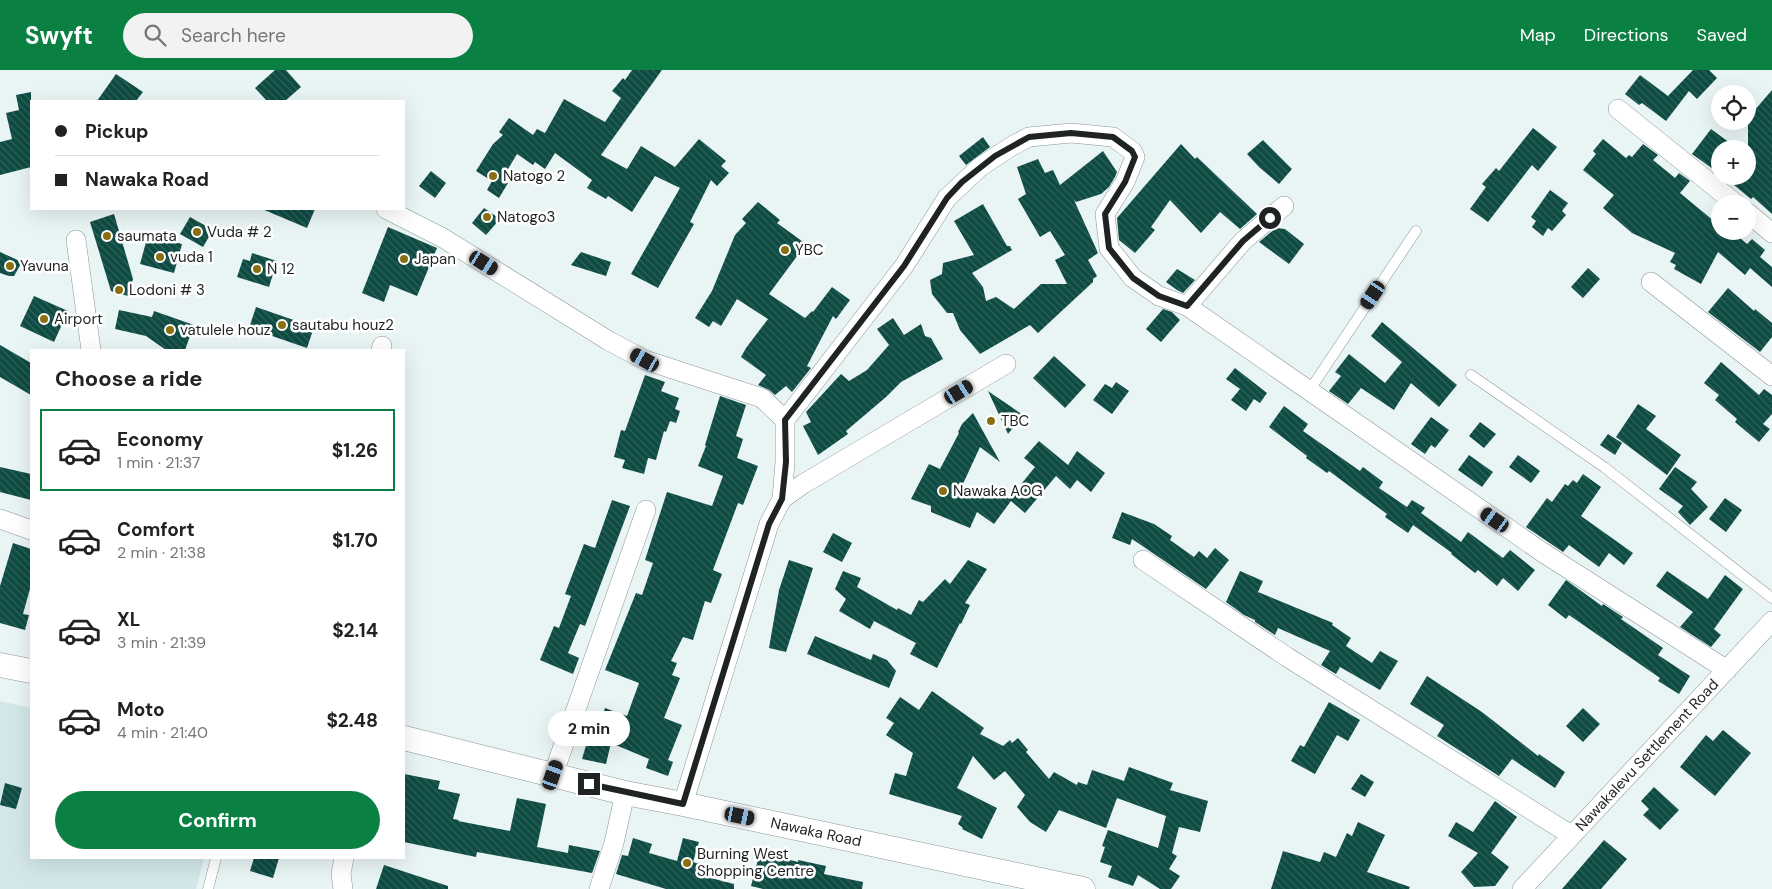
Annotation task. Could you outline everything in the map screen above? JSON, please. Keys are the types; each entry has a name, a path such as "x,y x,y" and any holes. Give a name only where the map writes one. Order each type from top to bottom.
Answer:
{"street":[{"path":"1618,109 1725,195"},
{"path":"683,804 769,524 782,499 786,462 785,420 904,266 947,198 980,167 1029,137 1071,133 1113,137 1132,151 1135,157 1125,182 1105,214 1109,248 1133,278 1159,296 1187,306 1542,552 1727,670"},
{"path":"1187,306 1243,241 1284,206"},
{"path":"388,210 443,238 609,341 645,360 762,398 785,420"},
{"path":"1756,220 1772,233"},
{"path":"76,240 91,349"},
{"path":"1651,282 1772,376"},
{"path":"782,499 803,484 1006,364"},
{"path":"553,775 646,510"},
{"path":"0,519 30,530"},
{"path":"1143,560 1287,657 1571,835"},
{"name":"Nawakalevu Settlement Road","path":"1522,889 1772,621"},
{"path":"0,665 30,670"},
{"name":"Nawaka Road","path":"405,738 625,793 1083,889"},
{"path":"599,889 614,843 625,793"},
{"path":"343,889 344,859"}],"lane":[{"path":"1309,391 1416,231"},
{"path":"1471,375 1604,466 1772,598"},
{"path":"208,889 216,859"}],"shaded area":[{"path":"0,701 30,708 30,859 204,859 196,889 0,889"}],"building":[{"path":"275,70 286,70 301,87 286,100 266,100 255,88"},
{"path":"632,70 662,70 601,155 627,169 641,146 675,167 699,139 726,161 721,166 729,173 717,186 711,180 690,222 694,224 658,288 631,274 680,188 655,176 632,212 608,196 606,199 587,188 592,180 555,153 545,169 535,162 533,165 517,154 502,179 508,183 499,198 487,190 492,181 476,171 493,144 503,135 499,132 509,118 533,135 537,129 545,133 564,99 605,122 621,98 612,91 623,78 625,80"},
{"path":"1693,70 1709,70 1717,78 1697,99 1689,91 1666,121 1642,103 1639,105 1625,94 1640,75 1668,96"},
{"path":"116,74 143,92 137,100 98,100"},
{"path":"1772,90 1772,214 1756,200 1756,195 1746,195 1734,185 1756,185 1756,140 1748,140 1748,130 1756,130 1756,109"},
{"path":"31,92 30,167 0,175 0,142 12,139 6,113 19,110 16,95"},
{"path":"1533,128 1557,147 1538,171 1532,165 1488,222 1470,209 1486,187 1482,184 1496,168 1499,171"},
{"path":"1711,129 1726,140 1711,140 1711,168 1692,154"},
{"path":"983,137 990,147 966,165 959,156"},
{"path":"1603,139 1626,158 1629,155 1632,157 1643,144 1658,155 1653,160 1675,178 1679,173 1690,181 1680,193 1711,219 1711,240 1742,240 1747,244 1753,240 1765,250 1760,257 1772,267 1772,287 1750,268 1745,275 1718,252 1701,284 1674,269 1676,265 1670,262 1675,253 1632,233 1603,208 1614,195 1583,170 1596,154 1593,151"},
{"path":"1263,140 1292,169 1279,184 1247,154"},
{"path":"1181,144 1195,159 1197,157 1257,214 1240,229 1220,212 1201,233 1170,200 1151,227 1155,230 1135,253 1119,240 1117,218"},
{"path":"1103,151 1117,172 1115,177 1109,187 1101,194 1076,202 1074,200 1098,253 1088,260 1097,276 1093,279 1093,282 1038,333 1030,325 980,354 960,330 953,313 947,313 932,294 930,280 942,274 943,263 974,255 954,221 983,204 1007,246 1010,246 1012,250 972,273 983,287 986,301 996,297 1014,309 1041,284 1067,284 1055,260 1065,255 1050,231 1040,237 1018,199 1026,194 1017,167 1038,159 1045,173 1053,170 1060,185"},
{"path":"431,171 446,183 435,198 419,186"},
{"path":"1550,190 1568,203 1562,211 1566,215 1552,231 1548,228 1543,236 1532,227 1536,221 1531,217"},
{"path":"758,202 780,220 777,223 806,244 769,294 805,318 813,312 832,287 850,300 836,319 833,316 807,366 811,368 792,392 786,386 775,395 758,385 766,375 741,357 768,319 737,299 721,326 713,321 709,327 695,318 712,291 735,235 746,223 742,219"},
{"name":"Natogo3","path":"484,208 500,219 486,235 472,223"},
{"path":"264,210 315,210 307,228"},
{"path":"114,214 133,279 128,296 111,291 90,222"},
{"name":"Vuda # 2","path":"190,217 213,230 203,247 180,234"},
{"name":"Japan","path":"388,227 437,248 417,296 390,285 384,302 362,293"},
{"path":"1276,228 1285,229 1304,244 1289,264 1259,242"},
{"name":"vuda 1","path":"148,235 182,244 174,273 140,264"},
{"name":"Yavuna","path":"0,252 22,262 14,276 0,273"},
{"path":"581,252 611,262 606,276 571,265"},
{"name":"N 12","path":"252,253 277,261 269,287 237,277 243,259 250,261"},
{"path":"1588,268 1600,279 1583,298 1571,287"},
{"path":"1177,269 1195,280 1183,293 1166,282"},
{"path":"1728,288 1754,311 1755,309 1772,323 1772,337 1760,352 1708,312"},
{"name":"Airport","path":"34,296 68,311 54,342 20,326"},
{"name":"sautabu houz2","path":"256,307 314,327 307,348 249,328"},
{"path":"1163,309 1172,312 1180,320 1161,342 1146,329"},
{"name":"vatulele houz","path":"119,310 152,317 154,311 194,325 185,349 165,349 146,336 115,329"},
{"path":"893,318 904,335 921,324 925,336 931,338 943,359 901,382 846,431 848,434 818,455 803,426 811,422 806,412 841,374 849,381 867,370 889,345 877,329"},
{"path":"1382,322 1457,385 1439,407 1411,383 1394,410 1361,388 1348,404 1329,391 1341,376 1335,372 1349,354 1385,383 1402,362 1371,336"},
{"path":"0,345 30,362 30,394 0,377"},
{"name":"TBC","path":"1054,356 1086,385 1065,408 1033,378"},
{"path":"1721,362 1759,395 1764,389 1772,395 1772,414 1763,424 1770,429 1759,442 1735,422 1737,419 1715,400 1719,395 1704,383"},
{"path":"1235,368 1267,393 1260,403 1254,399 1246,411 1231,400 1240,389 1226,379"},
{"path":"645,375 665,382 661,391 679,398 675,409 680,411 676,423 670,421 666,432 664,431 656,460 648,458 644,474 622,468 625,460 614,457 621,430 625,431"},
{"path":"1116,382 1129,391 1112,414 1093,400 1105,384 1112,388"},
{"path":"988,391 1023,415 1008,434"},
{"path":"720,396 746,405 736,436 743,439 737,458 758,466 743,505 738,503 713,570 722,574 711,603 705,601 693,640 683,637 671,661 677,663 672,675 680,678 664,718 682,725 668,760 673,762 668,776 646,768 649,759 611,743 606,764 582,759 595,715 602,717 605,708 627,716 639,683 605,670 636,593 642,595 653,563 645,560 667,492 712,506 723,476 698,466 706,446"},
{"path":"1638,404 1656,416 1646,429 1681,455 1667,475 1616,437"},
{"path":"1284,406 1308,424 1303,431 1360,471 1363,467 1383,482 1379,488 1407,507 1412,500 1425,508 1421,513 1461,542 1468,532 1503,558 1510,550 1535,570 1518,591 1503,578 1497,586 1478,570 1475,573 1452,553 1413,525 1408,533 1385,517 1387,514 1329,471 1327,473 1306,458 1307,456 1269,427"},
{"path":"973,413 1000,462 980,447 962,486 985,497 993,487 1009,499 1035,467 1024,458 1039,441 1068,465 1077,451 1105,473 1091,492 1077,480 1070,489 1056,476 1025,513 1011,501 994,524 977,512 970,528 931,512 931,506 911,499 929,464 940,469 962,424"},
{"path":"1431,417 1449,430 1435,448 1431,445 1425,454 1411,444"},
{"path":"1480,422 1496,434 1484,448 1469,436"},
{"path":"1608,434 1622,443 1615,455 1600,445"},
{"path":"1469,455 1493,472 1482,487 1458,470"},
{"path":"1518,455 1540,471 1531,483 1509,467"},
{"path":"0,467 30,474 30,500 0,492"},
{"path":"1675,467 1697,482 1691,489 1708,507 1690,525 1678,512 1683,506 1659,489"},
{"path":"1583,474 1601,487 1581,516 1633,553 1624,565 1609,553 1599,567 1569,545 1563,552 1526,527 1547,498 1552,502 1565,484 1568,486 1573,480 1577,483"},
{"path":"1725,498 1742,510 1726,532 1709,519"},
{"path":"612,500 630,506 585,626 580,624 568,653 579,658 573,674 540,660 554,626 559,628 571,596 565,594 584,544 595,548"},
{"path":"1122,512 1154,524 1172,536 1170,540 1194,557 1199,551 1207,558 1215,548 1229,560 1206,589 1132,539 1130,545 1112,538"},
{"path":"833,533 852,543 842,562 823,552"},
{"path":"13,543 30,549 30,589 23,614 29,615 25,630 0,623 0,586"},
{"path":"789,560 813,568 786,652 769,648 779,590"},
{"path":"968,560 987,569 965,603 970,605 937,668 910,654 916,643 874,621 870,629 839,611 846,599 835,589 843,571 861,578 857,587 897,610 898,608 911,615 919,600 923,602 945,579 950,584"},
{"path":"1240,571 1263,581 1258,592 1333,623 1332,625 1351,638 1346,646 1372,663 1380,651 1398,661 1380,690 1340,667 1336,674 1321,665 1330,651 1278,628 1275,635 1226,602"},
{"path":"1667,571 1708,599 1725,575 1743,589 1714,629 1721,635 1711,647 1680,627 1693,612 1656,586"},
{"path":"1566,580 1602,606 1603,604 1623,617 1621,619 1663,648 1658,655 1690,676 1679,694 1658,681 1660,678 1569,615 1566,619 1548,605"},
{"path":"815,636 871,660 873,654 887,660 896,671 889,688 807,654"},
{"path":"1427,676 1482,712 1538,756 1539,754 1565,772 1555,788 1512,759 1499,776 1437,736 1444,725 1410,704"},
{"path":"932,691 984,728 980,734 1003,746 1010,740 1012,743 1018,738 1028,750 1026,752 1049,779 1054,772 1077,785 1078,782 1087,785 1092,770 1124,781 1129,767 1173,783 1170,790 1208,801 1200,832 1179,827 1172,853 1177,856 1169,869 1180,876 1171,889 1160,889 1138,875 1133,886 1108,877 1112,866 1100,862 1105,847 1102,846 1108,830 1158,848 1166,816 1117,798 1106,828 1059,810 1046,832 1030,822 1017,807 1025,795 1005,771 994,780 973,756 957,788 997,808 982,839 962,829 958,824 962,816 889,794 895,773 906,776 913,753 886,735 894,723 886,718 900,697 919,710"},
{"path":"1329,702 1360,720 1348,741 1337,735 1315,774 1291,761 1300,745 1304,747"},
{"path":"1583,708 1600,724 1583,742 1566,726"},
{"path":"1723,730 1751,753 1715,796 1680,767 1706,735 1713,741"},
{"path":"405,774 440,781 438,789 460,794 453,819 458,821 510,831 517,798 546,804 537,847 568,853 569,845 600,851 592,873 477,852 476,857 405,842"},
{"path":"1361,774 1374,782 1365,797 1351,789"},
{"path":"5,783 22,788 16,809 0,805"},
{"path":"1654,787 1679,810 1660,830 1643,815 1649,809 1641,801"},
{"path":"1495,801 1517,817 1491,853 1509,867 1495,886 1474,887 1461,872 1478,853 1448,836 1456,822 1473,832"},
{"path":"1358,822 1385,835 1367,872 1410,887 1409,889 1271,889 1283,851 1320,862 1324,852 1336,857 1347,833 1352,836"},
{"path":"633,838 652,844 649,853 677,861 683,838 699,842 693,862 702,865 699,875 734,884 734,889 666,889 616,874 622,855 628,856"},
{"path":"1604,840 1627,859 1601,889 1562,889"},
{"path":"760,852 798,862 798,860 826,866 824,874 863,882 862,889 763,889 751,886"},
{"path":"254,859 279,859 273,878 250,871"},
{"path":"384,865 448,886 448,889 376,889"}],"place":[{"name":"Natogo 2","path":"493,176"},
{"name":"Natogo3","path":"487,217"},
{"name":"Vuda # 2","path":"197,232"},
{"name":"saumata","path":"107,236"},
{"name":"YBC","path":"785,250"},
{"name":"vuda 1","path":"160,257"},
{"name":"Japan","path":"404,259"},
{"name":"Yavuna","path":"10,266"},
{"name":"N 12","path":"257,269"},
{"name":"Lodoni # 3","path":"119,290"},
{"name":"Airport","path":"44,319"},
{"name":"sautabu houz2","path":"282,325"},
{"name":"vatulele houz","path":"170,330"},
{"name":"TBC","path":"991,421"},
{"name":"Nawaka AOG","path":"943,491"},
{"name":"Burning West Shopping Centre","path":"687,863"}],"route":[{"path":"589,784 683,804 769,524 782,499 786,462 785,420 904,266 947,198 980,167 995,156 1029,137 1071,133 1113,137 1132,151 1135,157 1125,182 1105,214 1109,248 1133,278 1159,296 1187,306 1243,241 1270,218"}]}
